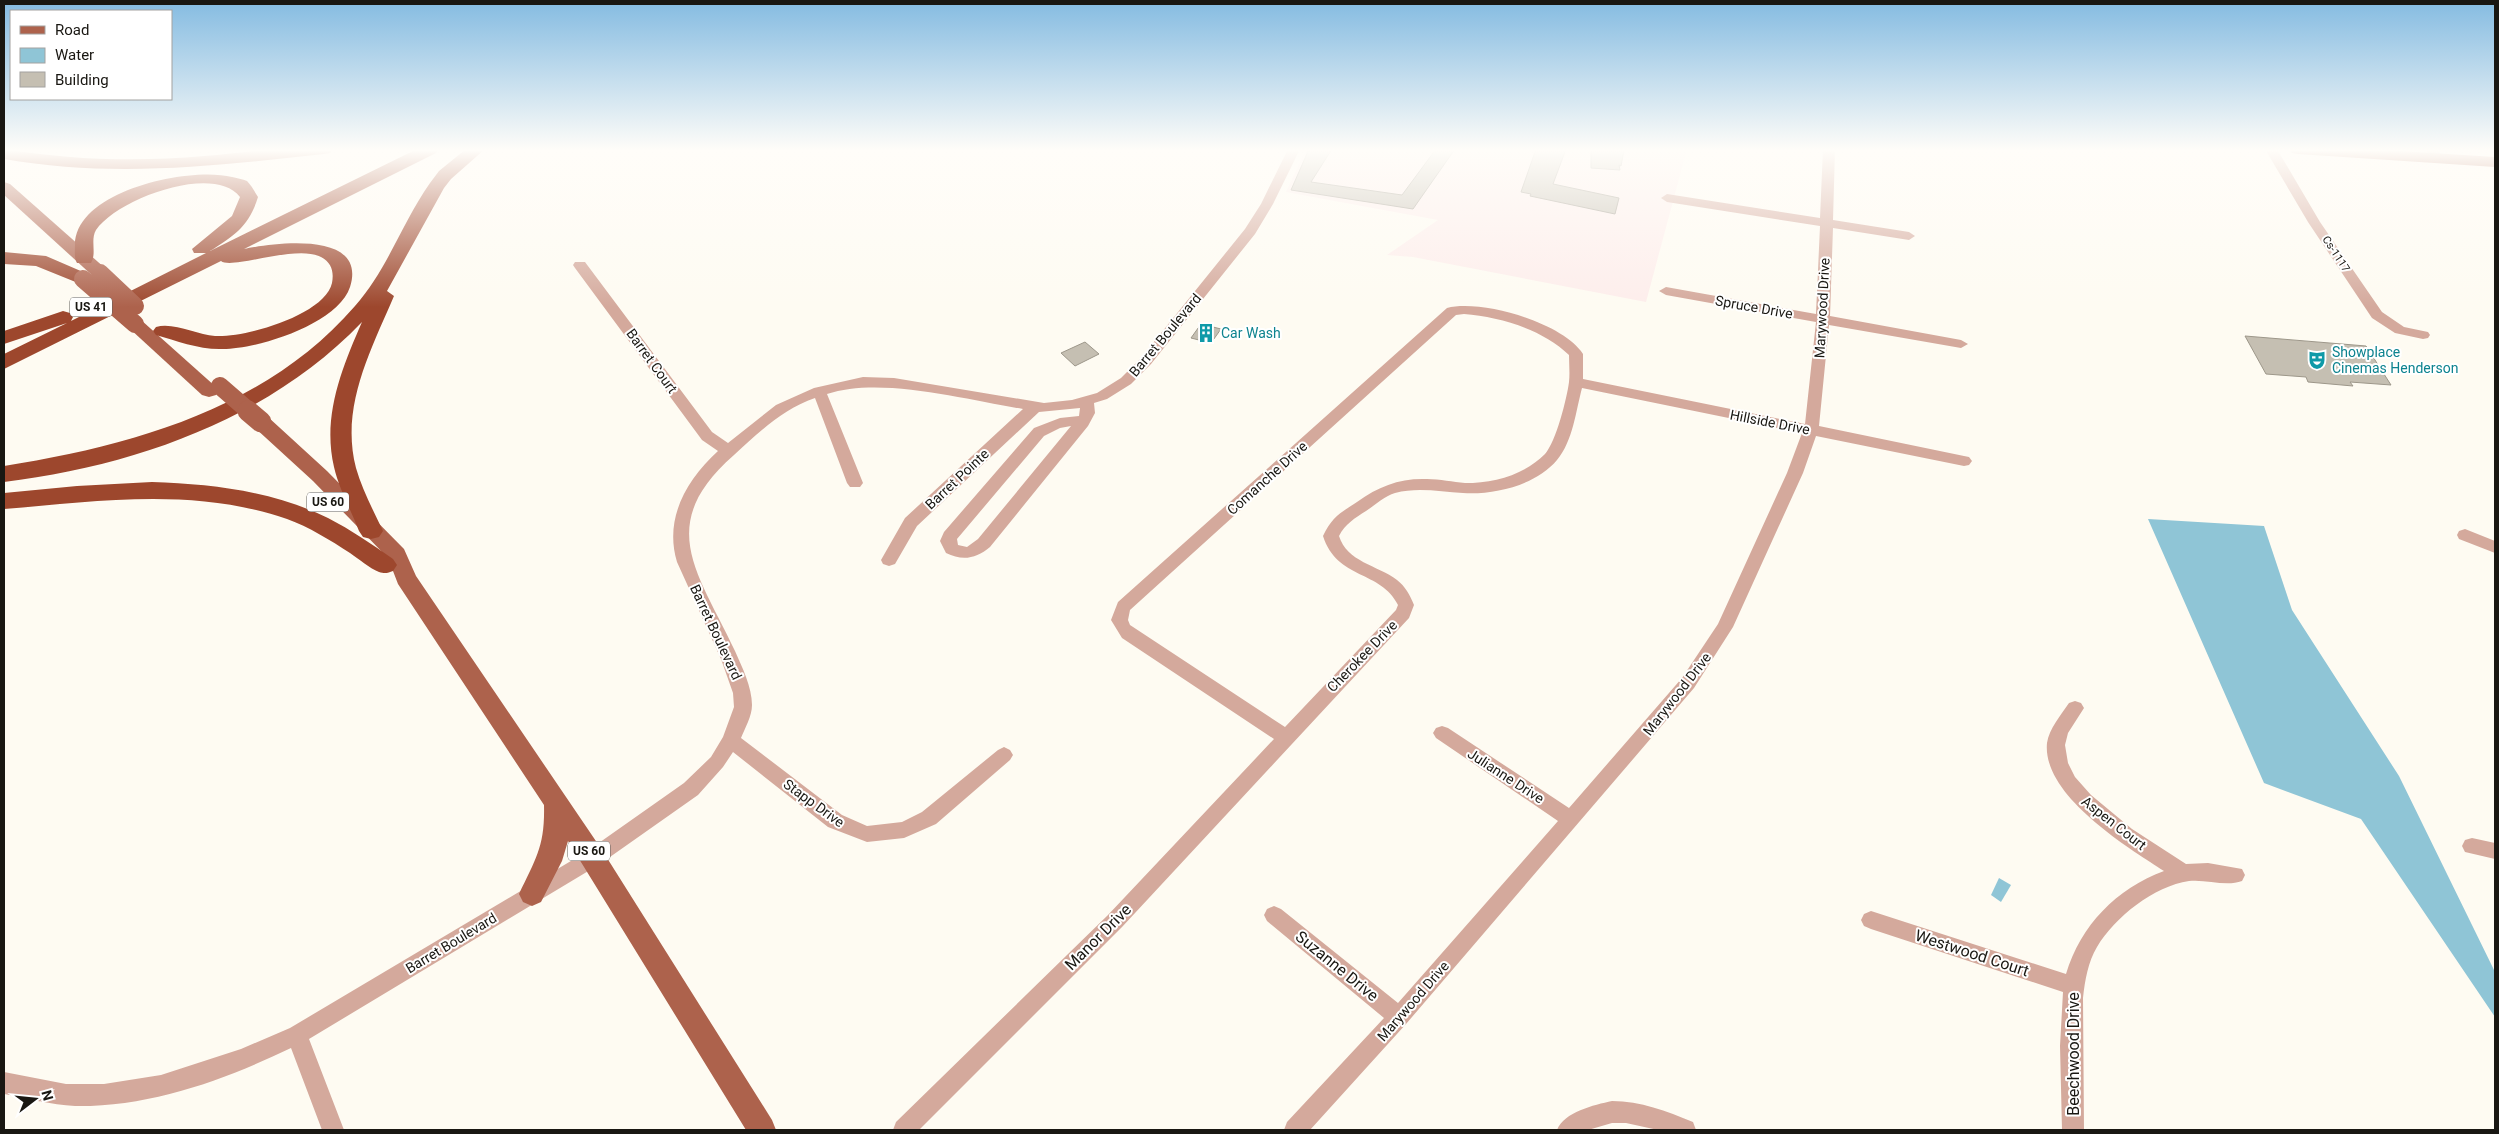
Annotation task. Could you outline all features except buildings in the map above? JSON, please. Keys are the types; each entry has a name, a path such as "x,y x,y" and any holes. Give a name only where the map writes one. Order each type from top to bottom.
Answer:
{"highway":[{"path":"84,259 85,234 92,220 117,202"},
{"path":"178,263 223,234 243,215 246,202"},
{"name":"US 41","path":"4,350 300,202"},
{"name":"US 41","path":"4,362 322,202"},
{"path":"4,474 54,468 142,445 211,418 272,386 325,349 363,310 376,292 428,202"},
{"path":"372,531 346,468 340,436 343,402 353,368 417,220"},
{"path":"152,287 232,258 291,248 322,252 337,260 343,273 341,284 335,295 324,306 298,323 272,334 221,343 196,340 163,331"},
{"path":"4,258 39,260 91,276"},
{"path":"4,338 93,306"},
{"path":"4,500 148,490 230,496 299,514 342,536 385,565"}],"main road":[{"name":"US 60","path":"21,202 84,259 91,276"},
{"name":"US 60","path":"4,205 91,276 255,424 320,476 372,531 397,554 406,578 593,858 762,1130"},
{"name":"US 60","path":"141,321 163,331 214,388"},
{"name":"US 60","path":"255,424 333,506 385,565 406,578"},
{"path":"532,894 555,849 558,825 556,802"}],"street":[{"name":"Barret Boulevard","path":"4,1083 74,1095 111,1093 147,1088 227,1067 297,1035 593,858 690,789 717,762 731,740 743,707 739,681 694,585 683,555 680,538 682,516 690,495 704,475 770,415 793,402 819,391 848,384 879,382 1035,407 1059,407 1087,402 1114,389 1146,362 1250,231 1268,202"},
{"path":"1691,202 1909,236"},
{"name":"Marywood Drive","path":"1295,1130 1399,1017 1637,744 1709,654 1725,628 1795,474 1811,430 1823,320 1827,202"},
{"name":"Cs-1117","path":"2302,202 2377,315 2400,330 2423,335"},
{"name":"Barret Court","path":"580,265 707,436 728,452"},
{"name":"Spruce Drive","path":"1666,291 1961,344"},
{"name":"Comanche Drive","path":"1285,737 1132,637 1120,626 1118,619 1124,606 1452,311 1465,308 1482,311 1558,339 1576,354 1576,382"},
{"name":"Hillside Drive","path":"1576,382 1964,460"},
{"name":"Cherokee Drive","path":"1285,737 1403,613 1406,605 1404,598 1391,584 1339,553 1331,543 1333,529 1373,498 1391,488 1427,484 1465,488 1491,487 1514,481 1535,470 1548,460 1557,448 1576,382"},
{"path":"819,391 855,483"},
{"path":"1084,422 1056,424 1039,432 950,536 948,541 952,550 965,554 973,552 984,543 1084,422 1088,413 1087,402"},
{"name":"Barret Pointe","path":"890,560 911,522 1035,407"},
{"path":"2465,534 2495,547"},
{"name":"Aspen Court","path":"2075,708 2060,731 2056,743 2058,763 2069,783 2099,813 2182,872"},
{"name":"Julianne Drive","path":"1442,732 1570,819"},
{"name":"Manor Drive","path":"904,1130 1115,921 1285,737"},
{"name":"Stapp Drive","path":"731,740 835,821 856,832 867,834 904,830 929,818 1004,755"},
{"path":"2472,846 2495,852"},
{"name":"Beechwood Drive","path":"2073,1130 2072,986 2080,958 2093,935 2112,914 2157,882 2182,872 2202,870 2235,875"},
{"name":"Suzanne Drive","path":"1274,914 1399,1017"},
{"name":"Westwood Court","path":"1871,920 2072,986"},
{"path":"297,1035 333,1130"},
{"path":"1568,1130 1594,1115 1625,1111 1645,1114 1685,1130"}],"shaded area":[{"path":"1340,202 1673,202 1646,302 1413,257 1387,255 1438,220"}],"water":[{"path":"2148,519 2264,526 2292,610 2399,776 2495,972 2495,1017 2361,819 2264,783"},
{"path":"1999,878 2011,885 2001,902 1991,895"}],"place":[{"name":"Car Wash","path":"1206,333"},
{"name":"Showplace Cinemas Henderson","path":"2317,360"}]}
